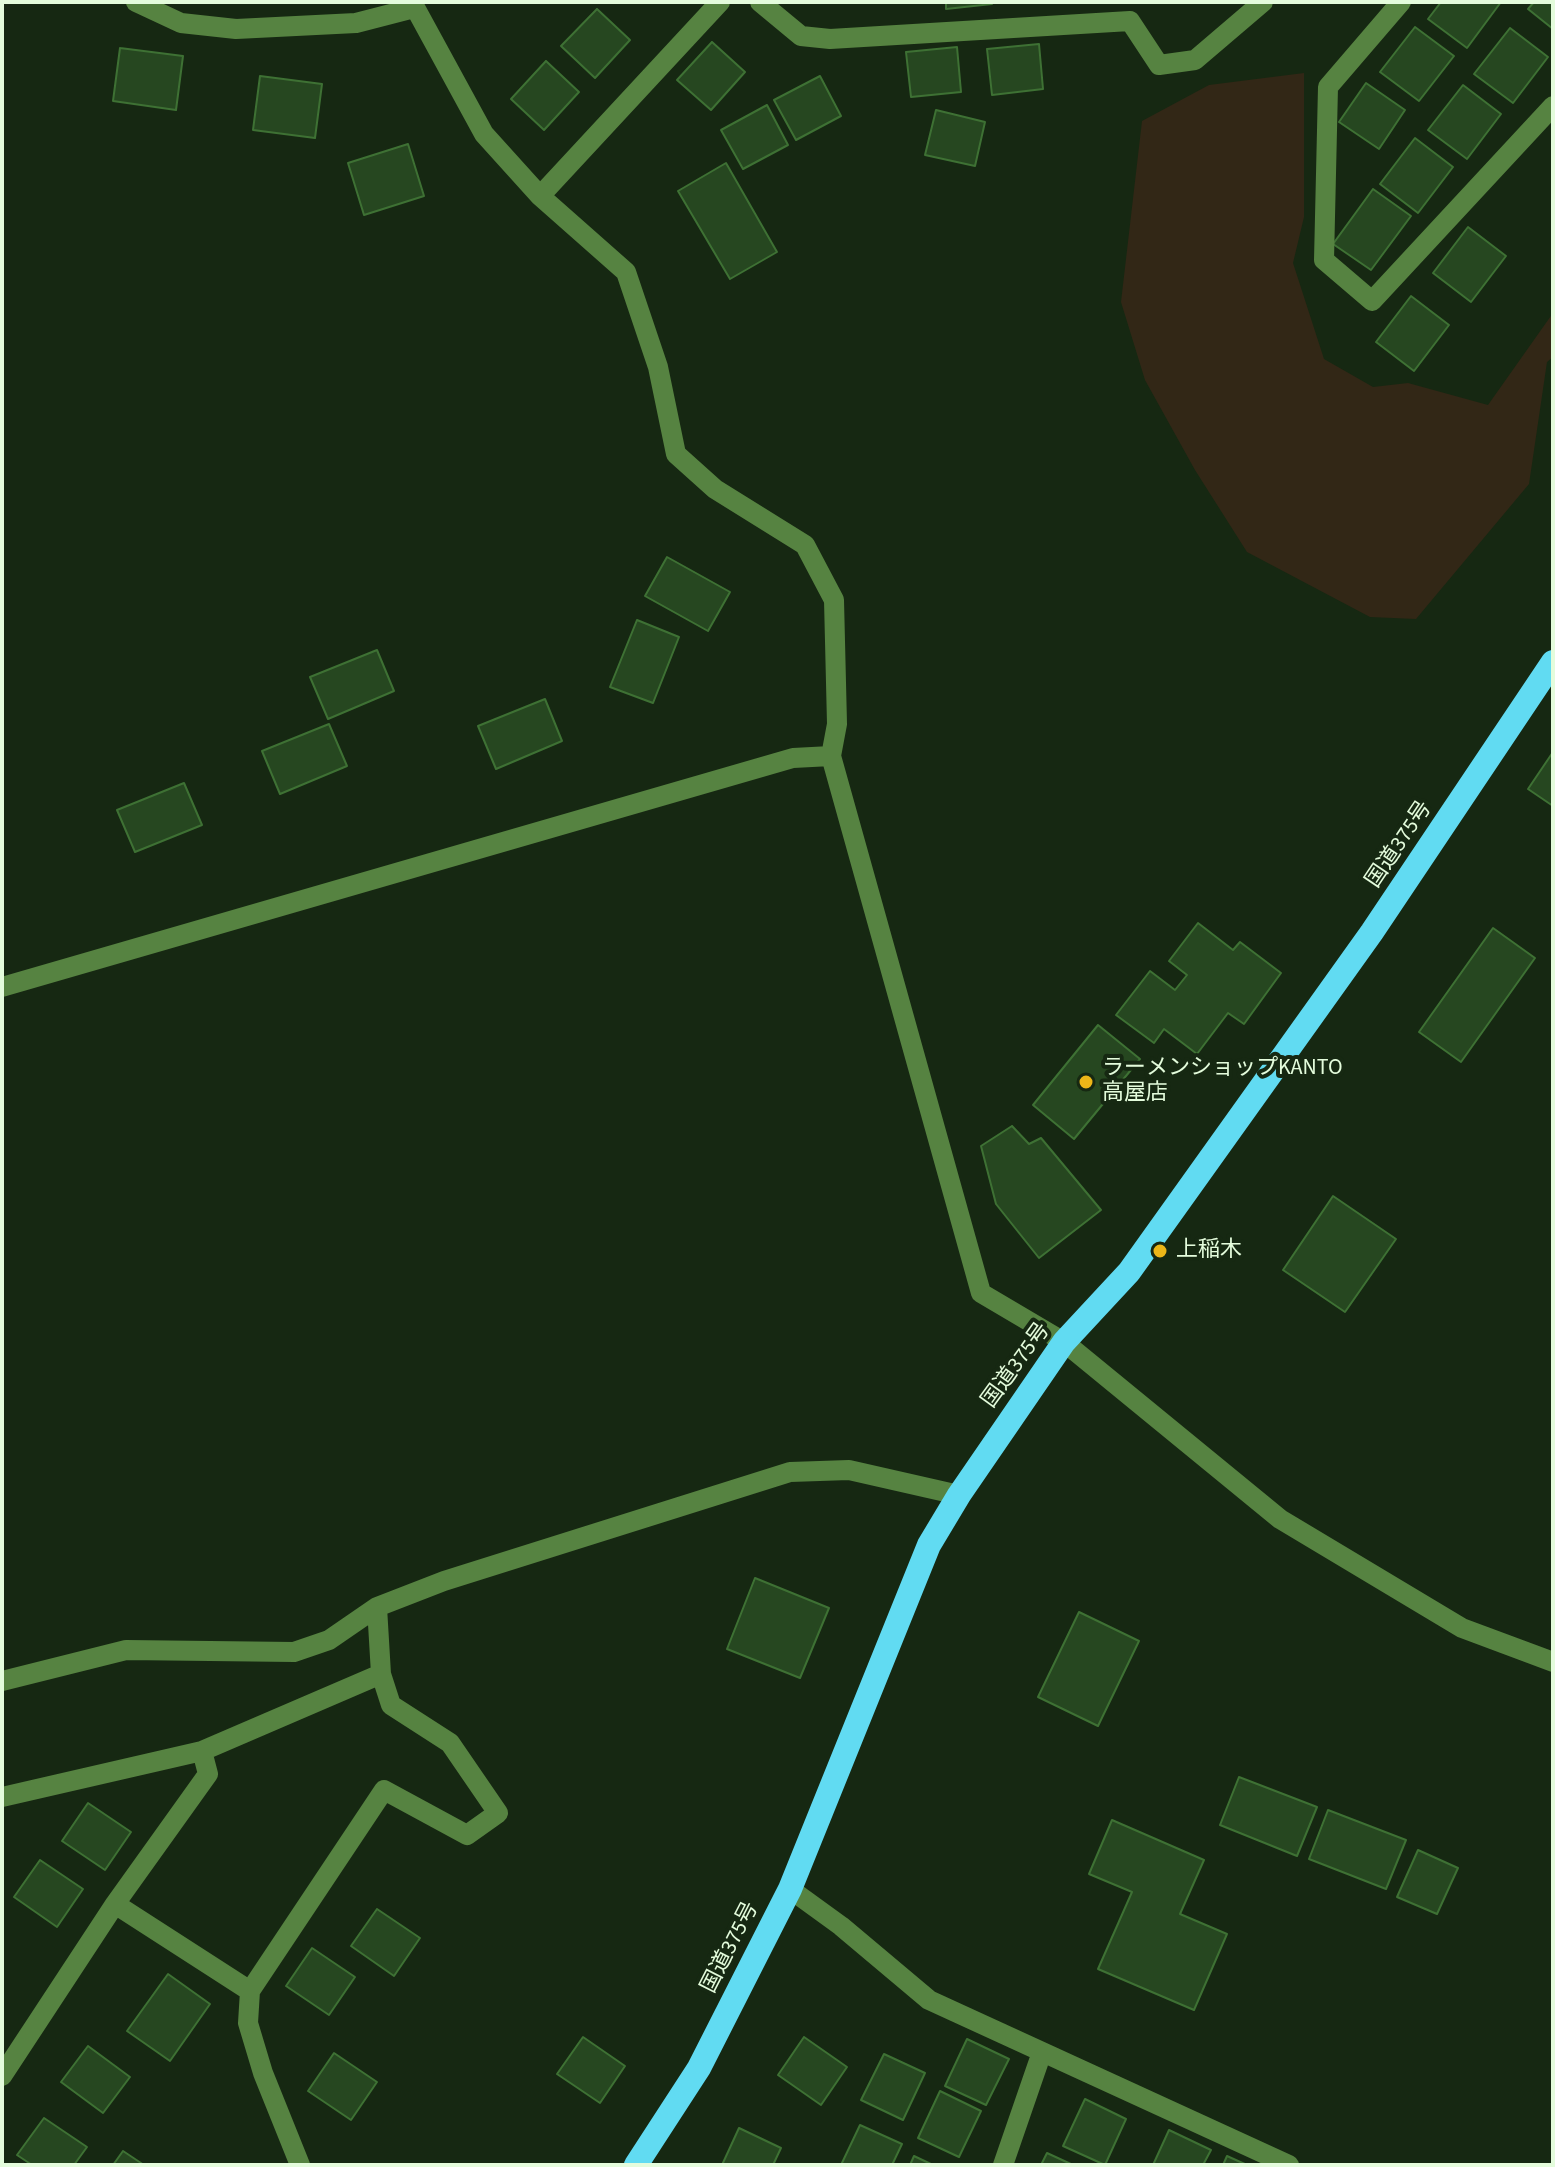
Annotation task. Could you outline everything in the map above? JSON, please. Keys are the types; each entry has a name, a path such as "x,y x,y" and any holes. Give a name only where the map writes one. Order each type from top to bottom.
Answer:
{"highway":[{"name":"国道375号","path":"636,2165 699,2068 790,1889 929,1545 959,1495 1064,1342 1129,1272 1372,932 1553,662"}],"street":[{"path":"136,2 181,23 236,29 356,23 413,5 484,134 540,196 626,272 658,367 676,454 715,489 805,545 834,600 837,724 831,756 981,1293 1064,1342 1280,1519 1462,1628 1553,1662"},
{"path":"540,196 720,2"},
{"path":"760,2 801,36 830,39 1130,21 1159,65 1195,60 1263,2"},
{"path":"1401,2 1328,87 1324,260 1372,301 1553,106"},
{"path":"2,987 793,758 831,756"},
{"path":"2,1681 126,1650 294,1652 329,1640 377,1607 444,1581 790,1472 849,1470 959,1495"},
{"path":"300,2165 263,2073 248,2023 250,1991 384,1790 467,1835 498,1813 450,1743 391,1705 381,1674 377,1607"},
{"path":"2,1797 202,1751 381,1674"},
{"path":"2,2076 115,1904 208,1774 202,1751"},
{"path":"790,1889 841,1926 929,2000 1289,2165"},
{"path":"115,1904 250,1991"},
{"path":"1003,2165 1042,2052"}],"shaded area":[{"path":"1304,73 1304,217 1293,263 1324,359 1373,387 1408,383 1488,405 1553,313 1553,357 1547,362 1529,484 1416,619 1370,617 1247,552 1195,470 1145,380 1121,302 1142,121 1209,85"}],"building":[{"path":"946,2 992,2 992,4 946,9"},
{"path":"1441,2 1501,2 1467,48 1428,19"},
{"path":"1534,2 1553,2 1553,29 1528,9"},
{"path":"597,9 630,40 595,78 561,46"},
{"path":"1415,27 1454,56 1419,101 1380,72"},
{"path":"1510,28 1548,57 1513,103 1474,74"},
{"path":"712,42 745,72 711,110 677,80"},
{"path":"1039,44 1043,89 992,95 987,49"},
{"path":"957,47 961,92 911,97 906,52"},
{"path":"120,48 183,56 176,110 113,101"},
{"path":"546,61 579,92 544,130 511,99"},
{"path":"260,76 322,84 315,138 253,130"},
{"path":"820,76 841,116 796,140 774,100"},
{"path":"1366,83 1405,110 1379,149 1339,122"},
{"path":"1463,85 1501,114 1467,159 1428,130"},
{"path":"767,105 788,145 743,169 721,130"},
{"path":"936,110 985,122 975,166 925,155"},
{"path":"1415,138 1453,167 1418,213 1380,184"},
{"path":"408,144 424,196 364,215 348,163"},
{"path":"726,163 777,252 730,279 678,191"},
{"path":"1373,189 1411,216 1371,270 1333,244"},
{"path":"1468,227 1506,256 1471,302 1433,273"},
{"path":"1411,296 1449,325 1414,371 1376,342"},
{"path":"667,557 730,592 708,631 645,596"},
{"path":"637,620 679,637 653,703 610,687"},
{"path":"377,650 394,691 328,719 310,677"},
{"path":"545,699 562,741 496,769 478,726"},
{"path":"329,724 347,766 280,794 262,751"},
{"path":"1553,752 1553,806 1528,789"},
{"path":"184,783 202,825 135,852 117,810"},
{"path":"1198,923 1233,950 1240,942 1281,973 1244,1024 1228,1013 1197,1054 1164,1029 1154,1043 1116,1015 1150,971 1175,990 1187,975 1169,961"},
{"path":"1493,928 1535,958 1461,1062 1419,1032"},
{"name":"ラーメンショップKANTO 高屋店","path":"1098,1025 1140,1059 1074,1139 1033,1105"},
{"path":"1012,1126 1029,1144 1041,1138 1101,1210 1039,1258 996,1204 981,1146"},
{"path":"1333,1196 1396,1239 1345,1312 1283,1270"},
{"path":"755,1578 829,1608 800,1678 727,1649"},
{"path":"1079,1612 1139,1641 1098,1726 1038,1697"},
{"path":"1239,1777 1317,1807 1297,1856 1220,1825"},
{"path":"88,1803 131,1832 105,1870 62,1841"},
{"path":"1328,1810 1406,1840 1386,1889 1309,1859"},
{"path":"1112,1820 1204,1860 1180,1914 1227,1934 1194,2010 1098,1969 1132,1892 1089,1874"},
{"path":"1418,1850 1458,1868 1437,1914 1397,1897"},
{"path":"40,1860 83,1889 57,1927 14,1897"},
{"path":"377,1909 420,1938 394,1976 351,1946"},
{"path":"312,1948 355,1977 329,2015 286,1986"},
{"path":"168,1974 210,2004 170,2061 127,2031"},
{"path":"583,2037 625,2066 600,2103 557,2074"},
{"path":"804,2037 847,2067 821,2105 778,2075"},
{"path":"967,2039 1009,2059 986,2105 945,2086"},
{"path":"88,2046 130,2077 103,2113 61,2082"},
{"path":"334,2053 377,2082 351,2120 308,2091"},
{"path":"884,2054 925,2073 903,2120 861,2100"},
{"path":"940,2091 981,2111 959,2157 918,2138"},
{"path":"1085,2099 1126,2119 1105,2165 1063,2146"},
{"path":"44,2118 87,2147 74,2165 32,2165 17,2155"},
{"path":"860,2125 902,2144 892,2165 841,2165"},
{"path":"739,2128 781,2148 773,2165 722,2165"},
{"path":"1169,2130 1211,2150 1203,2165 1153,2165"},
{"path":"123,2151 144,2165 113,2165"},
{"path":"1047,2153 1073,2165 1041,2165"},
{"path":"914,2156 933,2165 910,2165"},
{"path":"1227,2156 1247,2165 1223,2165"}],"place":[{"name":"ラーメンショップKANTO 高屋店","path":"1086,1082"},
{"name":"上稲木","path":"1160,1251"}]}
